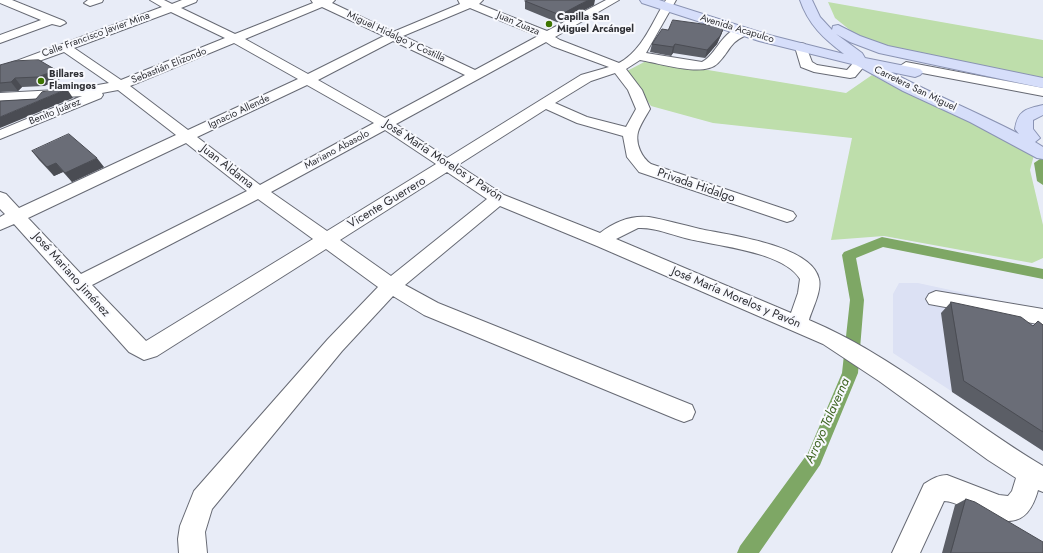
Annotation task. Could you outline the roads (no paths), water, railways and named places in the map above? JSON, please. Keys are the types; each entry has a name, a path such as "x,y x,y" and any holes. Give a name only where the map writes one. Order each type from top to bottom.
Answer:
{"main road":[{"name":"Avenida Acapulco","path":"646,0 668,3 742,32 834,56 861,57"},
{"name":"Carretera San Miguel","path":"806,0 812,14 861,57 884,74 905,72"},
{"name":"Carretera San Miguel","path":"818,0 831,30"},
{"path":"808,48 826,46 830,42 831,30 884,50 1043,83"},
{"name":"Avenida Acapulco","path":"808,48 861,57"},
{"name":"Carretera San Miguel","path":"861,57 905,72 976,118 1038,146"},
{"path":"1038,146 1024,129 1025,118 1030,114 1043,110"}],"street":[{"path":"0,39 55,22 2,0"},
{"name":"José María Morelos y Pavón","path":"155,0 236,39 386,124 498,199 603,241 830,338 887,374 938,411 1037,476"},
{"name":"Calle Francisco Javier Mina","path":"0,71 192,0"},
{"name":"Mariano Abasolo","path":"78,284 259,192 614,0"},
{"name":"Miguel Hidalgo y Costilla","path":"323,1 474,75"},
{"name":"Sebastián Elizondo","path":"0,97 115,86 236,39 323,1"},
{"name":"Juan Zuaza","path":"470,1 542,33 556,43 612,63 618,67"},
{"name":"Ignacio Allende","path":"0,224 307,80 394,36 470,1"},
{"path":"668,3 639,56 699,67 712,63 730,38 742,32"},
{"path":"7,12 20,7"},
{"name":"Juan Aldama","path":"65,47 115,86 187,136 259,192 391,286 431,309 684,412"},
{"name":"Vicente Guerrero","path":"144,351 155,348 586,78 626,65 639,56"},
{"path":"545,104 582,120 630,133 643,109 637,94 618,67"},
{"path":"905,72 1043,92"},
{"path":"905,72 1043,98"},
{"name":"Benito Juárez","path":"0,135 86,100 115,86"},
{"name":"Privada Hidalgo","path":"630,133 632,154 645,168 787,216"},
{"name":"José Mariano Jiménez","path":"0,198 136,346 144,351"},
{"path":"193,553 191,544 194,520 202,500 335,345 391,286 498,199"},
{"path":"603,241 609,235 627,225 643,222 693,234 750,244 782,256 802,267 810,279 808,293 797,324"},
{"path":"936,299 1043,317"},
{"path":"906,553 933,493 940,488 947,488 999,508 1014,509 1037,476"}],"waterway":[{"name":"Arroyo Talaverna","path":"1043,161 1040,163 1043,181"},
{"name":"Arroyo Talaverna","path":"747,553 814,459 850,373 857,300 849,255 882,242 1043,274"}],"place":[{"name":"Capilla San Miguel Arcángel","path":"549,24"},
{"name":"Billares Flamingos","path":"41,81"}]}
